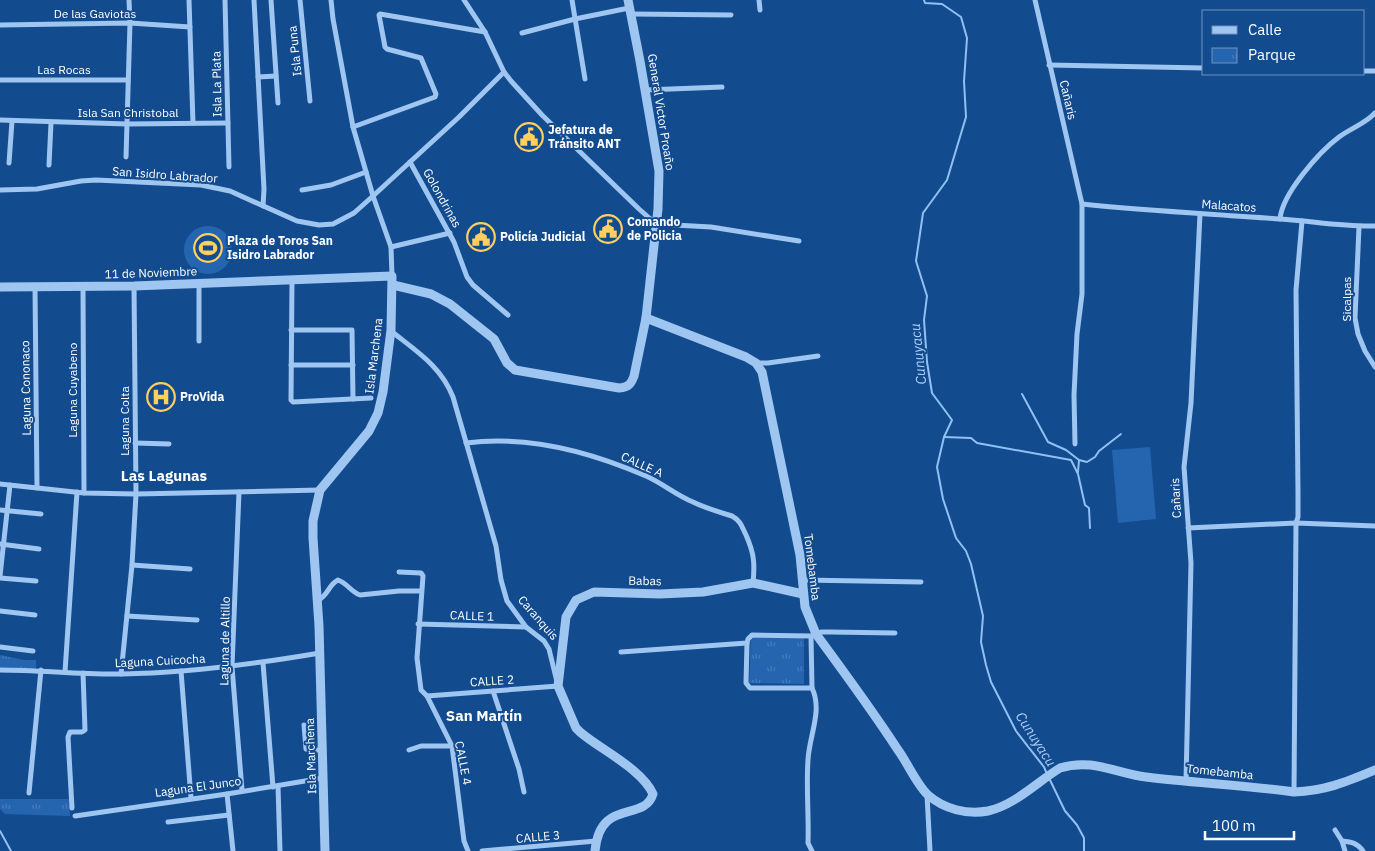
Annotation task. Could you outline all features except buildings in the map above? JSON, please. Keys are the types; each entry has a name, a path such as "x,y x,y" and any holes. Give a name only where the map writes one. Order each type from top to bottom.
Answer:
{"street":[{"path":"126,157 129,0"},
{"name":"Isla San Christobal","path":"0,120 51,123 193,124 189,0"},
{"name":"Isla La Plata","path":"226,0 229,167"},
{"path":"254,0 264,189 262,206"},
{"path":"271,0 278,104"},
{"name":"Isla Puna","path":"300,0 310,101"},
{"name":"Isla Marchena","path":"325,851 320,653 313,521 320,490 369,431 378,413 384,392 391,330 393,281 391,247 373,196 353,127 331,0"},
{"path":"464,0 485,32 504,72 511,82 542,115 638,209 656,224 711,227 799,241"},
{"path":"572,0 585,79"},
{"path":"759,0 760,10"},
{"name":"Cañaris","path":"1035,0 1082,204 1082,294 1077,334 1074,396 1075,444"},
{"path":"522,33 629,7 731,15"},
{"name":"General Victor Proaño","path":"515,370 619,388 627,387 631,384 634,376 646,318 656,224 659,171 629,7"},
{"path":"353,127 435,97 436,94 421,58 385,47 380,14 485,32"},
{"name":"De las Gaviotas","path":"0,25 130,24 190,27"},
{"path":"1049,65 1202,68"},
{"name":"San Isidro Labrador","path":"0,190 37,189 96,180 201,185 230,190 262,206 298,220 319,225 332,224 344,220 354,213 459,117 504,72"},
{"path":"258,76 276,76"},
{"name":"Las Rocas","path":"0,80 128,80"},
{"path":"645,90 722,87"},
{"path":"1280,219 1290,194 1314,160 1338,138 1368,121 1375,113"},
{"path":"9,162 12,121"},
{"path":"49,165 51,123"},
{"path":"193,124 228,123"},
{"name":"Golondrinas","path":"410,162 450,233 467,277 473,285 508,315"},
{"path":"302,190 331,185 366,172"},
{"name":"Malacatos","path":"1082,204 1124,209 1375,226"},
{"name":"Cañaris","path":"1186,781 1191,563 1184,467 1191,403 1200,214"},
{"path":"1294,792 1296,523 1298,517 1296,290 1302,221"},
{"name":"Sicalpas","path":"1359,226 1355,318 1362,343 1375,367"},
{"path":"391,247 450,233"},
{"path":"292,281 290,398 293,402 371,398"},
{"name":"11 de Noviembre","path":"0,287 134,286 292,281 393,281 431,294 450,304 494,340 507,363 515,370"},
{"path":"199,341 200,284"},
{"name":"Laguna Colta","path":"122,674 132,565 136,494 134,286"},
{"name":"Laguna Cononaco","path":"35,287 37,488"},
{"name":"Laguna Cuyabeno","path":"83,287 84,493"},
{"path":"646,318 746,356 756,363 818,356"},
{"path":"291,330 350,329 353,332 353,399"},
{"name":"Caranquis","path":"391,330 438,370 448,383 496,546 507,601 526,627 544,641 549,649 558,686 576,728 624,764 649,786 653,794 651,802 645,806 619,814 605,821 596,846"},
{"name":"Tomebamba","path":"756,363 762,372 793,517 803,594 814,635 898,749 927,794 952,809 969,813 986,811 999,808 1060,768 1083,764 1105,766 1143,776 1294,792 1315,792 1336,786 1375,770"},
{"path":"291,365 353,365"},
{"name":"CALLE A","path":"466,442 510,441 530,443 600,458 648,477 693,503 732,516 742,524 753,550 753,583"},
{"path":"135,443 169,444"},
{"path":"0,484 84,493 136,494 320,490"},
{"path":"10,485 2,544 0,577 36,582"},
{"path":"64,672 77,492"},
{"name":"Laguna de Altillo","path":"239,492 232,666 242,790"},
{"path":"0,510 41,514"},
{"path":"1188,528 1296,523 1375,526"},
{"path":"2,544 39,549"},
{"path":"132,565 190,568"},
{"name":"CALLE 4","path":"399,572 421,574 423,577 418,624 417,658 421,690 428,696 452,746 464,841 468,851"},
{"path":"317,601 326,596 334,582 338,580 344,582 360,595 421,591"},
{"path":"802,580 921,582"},
{"name":"Babas","path":"558,686 566,617 576,600 585,594 594,592 660,594 703,592 753,583 803,594"},
{"path":"0,611 35,615"},
{"path":"126,616 197,620"},
{"name":"CALLE 1","path":"418,624 526,627"},
{"path":"812,688 747,687 747,643 750,637 755,635 814,635 830,632 895,633"},
{"path":"812,851 808,843 808,760 815,721 815,698 812,688 814,635"},
{"path":"621,652 747,643"},
{"path":"0,646 33,651"},
{"name":"Laguna Cuicocha","path":"0,670 122,674 181,671 262,663 320,653"},
{"path":"262,663 280,851"},
{"path":"29,793 41,670"},
{"path":"181,671 191,798"},
{"path":"72,808 68,737 70,732 82,732 84,730 83,673"},
{"name":"CALLE 2","path":"428,696 558,686"},
{"path":"493,691 519,769 524,792"},
{"path":"304,725 306,749 323,750"},
{"path":"409,750 421,746 452,746"},
{"name":"Laguna El Junco","path":"75,816 324,778"},
{"path":"227,794 233,851"},
{"path":"927,794 930,851"},
{"path":"168,822 229,815"},
{"path":"1335,830 1342,841 1345,851"},
{"path":"1342,841 1353,842 1360,846 1363,851"},
{"name":"CALLE 3","path":"482,851 596,846"}],"green space":[{"name":"Plaza de Toros San Isidro Labrador","path":"203,226 213,226 225,233 232,245 232,255 225,267 213,274 203,274 195,270 188,263 184,255 184,245 188,237 195,230"},
{"path":"1150,447 1156,519 1118,523 1112,450"},
{"path":"804,635 804,684 749,683 751,636"},
{"path":"0,655 24,660 36,660 36,673 0,671"},
{"path":"0,799 69,799 70,816 5,814 0,809"}],"waterway":[{"name":"Cunuyacu","path":"924,0 925,3 942,4 961,17 967,38 964,81 966,117 947,180 923,213 916,261 927,296 924,320 927,362 932,393 952,420 944,437 937,467 943,499 956,538 966,551 971,564 983,616 981,642 991,682 1016,731 1044,767 1047,774"},
{"path":"1022,394 1048,442 1066,450 1079,460"},
{"path":"1078,472 1079,460 1087,462 1121,434"},
{"path":"944,437 971,438 977,443 1071,460 1078,474 1085,505 1089,508 1090,528"},
{"name":"Cunuyacu","path":"1049,778 1065,811 1077,825 1084,838 1084,851"},
{"path":"0,831 11,851"}],"place":[{"name":"Jefatura de Tránsito ANT","path":"529,137"},
{"name":"Comando de Policia","path":"608,229"},
{"name":"Policía Judicial","path":"481,237"},
{"name":"Plaza de Toros San Isidro Labrador","path":"208,248"},
{"name":"ProVida","path":"161,397"}],"district":[{"name":"Las Lagunas","path":"164,476"},
{"name":"San Martín","path":"484,716"}]}
